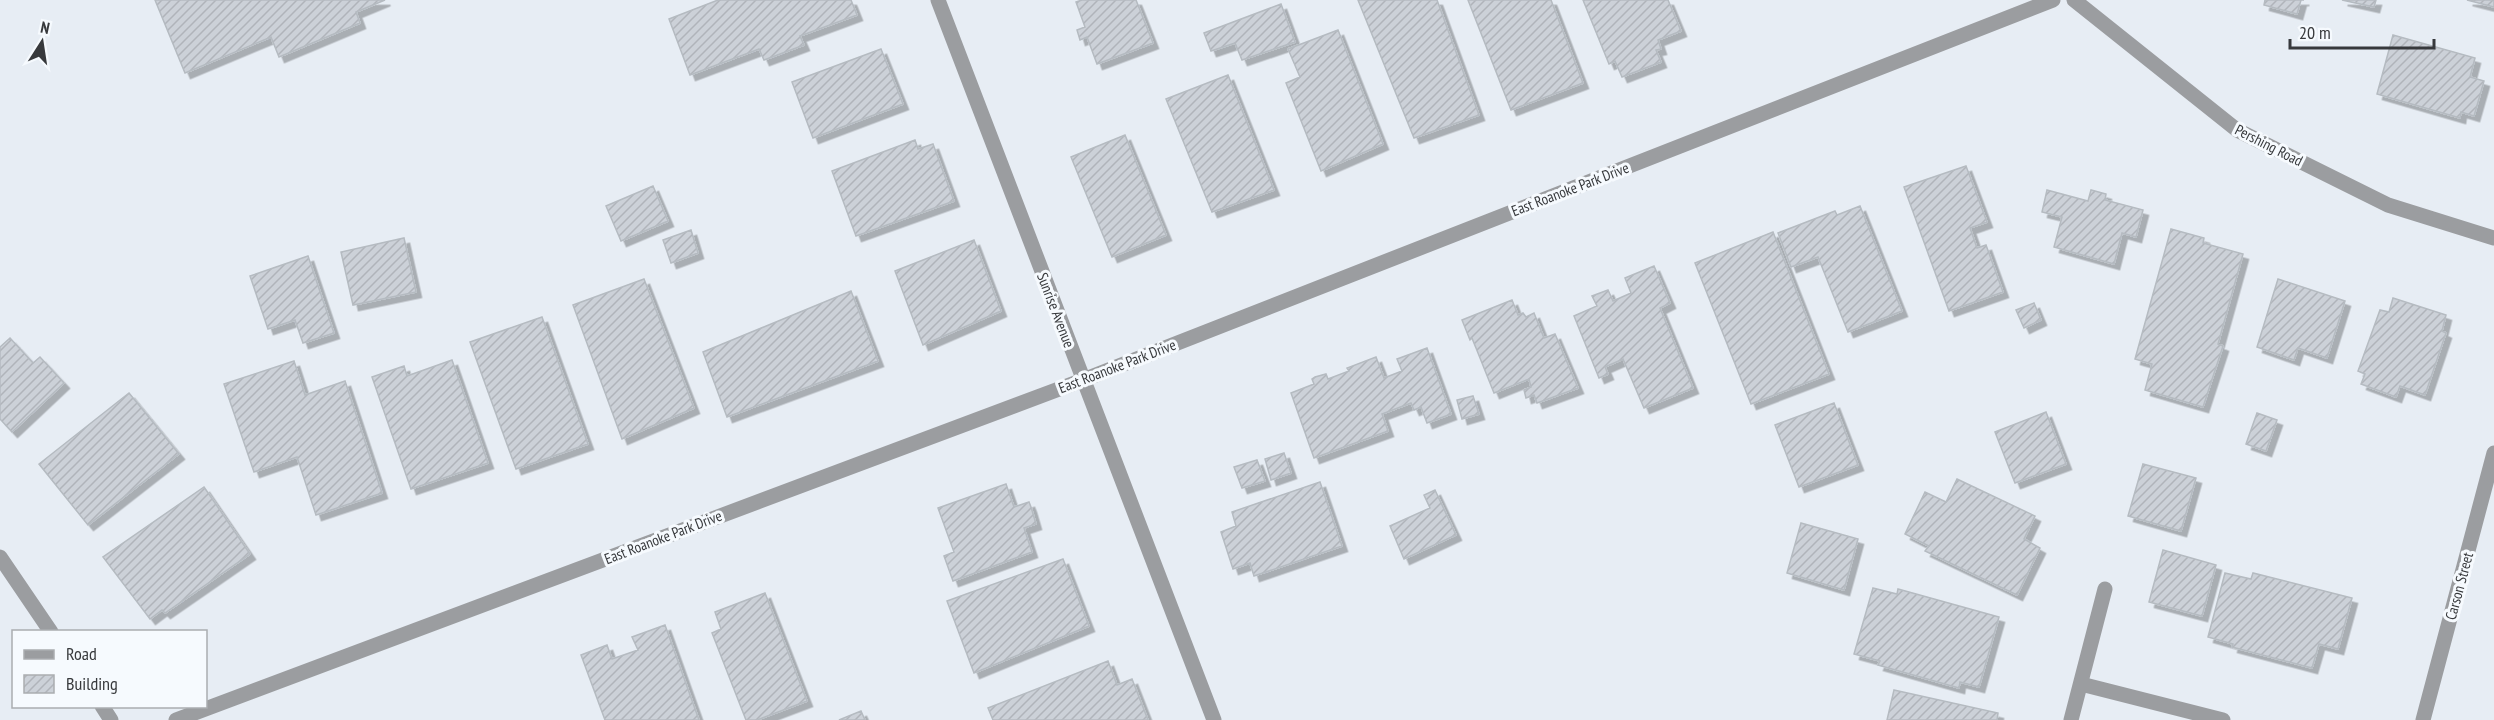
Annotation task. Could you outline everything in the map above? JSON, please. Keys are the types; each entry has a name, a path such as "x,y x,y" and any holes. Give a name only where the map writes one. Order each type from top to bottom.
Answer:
{"street":[{"name":"Sunrise Avenue","path":"938,0 1214,720"},
{"name":"East Roanoke Park Drive","path":"176,720 1083,380 2054,0"},
{"name":"Pershing Road","path":"2074,0 2237,130 2388,205 2494,238"},
{"name":"Carson Street","path":"2423,720 2494,453"},
{"path":"0,557 50,630"},
{"path":"2071,720 2105,589"},
{"path":"2080,684 2223,720"}],"building":[{"path":"155,0 385,0 356,12 360,23 279,57 271,37 185,73"},
{"path":"718,0 851,0 857,15 800,36 804,45 764,60 759,49 690,75 669,19"},
{"path":"1136,0 1153,43 1097,64 1087,37 1080,40 1077,30 1085,27 1076,2"},
{"path":"1358,0 1437,0 1479,115 1414,138"},
{"path":"1468,0 1551,0 1583,83 1511,110"},
{"path":"1583,0 1668,0 1681,31 1658,40 1661,49 1656,50 1661,62 1622,77 1615,61 1609,64"},
{"path":"2265,0 2301,0 2297,14 2264,5"},
{"path":"2342,0 2376,0 2374,7"},
{"path":"2467,0 2494,0 2494,7"},
{"path":"1281,4 1295,42 1242,60 1235,43 1211,51 1204,33"},
{"path":"1338,30 1383,144 1321,171 1286,83 1300,77 1288,49"},
{"path":"2393,35 2475,58 2470,77 2484,81 2474,116 2461,112 2460,118 2377,94"},
{"path":"881,49 903,104 813,138 792,82"},
{"path":"1228,75 1274,190 1212,212 1166,99"},
{"path":"1125,135 1166,235 1112,257 1071,157"},
{"path":"915,140 918,149 933,144 954,201 856,236 832,171"},
{"path":"1966,166 1987,222 1970,228 1977,248 1986,245 2003,292 1949,311 1904,187"},
{"path":"653,186 668,221 621,241 606,206"},
{"path":"2047,190 2088,201 2091,190 2106,194 2105,200 2143,210 2136,237 2122,233 2114,264 2054,247 2062,217 2042,212"},
{"path":"1860,206 1902,311 1848,332 1818,257 1791,267 1778,233 1835,211 1837,215"},
{"path":"2171,229 2204,238 2203,243 2243,254 2218,344 2223,346 2203,407 2145,390 2152,364 2135,359"},
{"path":"691,230 698,253 671,263 663,240"},
{"path":"1773,232 1829,374 1751,404 1695,263"},
{"path":"404,238 416,292 353,305 341,252"},
{"path":"974,240 1001,311 923,345 895,271"},
{"path":"308,256 334,333 303,343 295,320 268,329 250,276"},
{"path":"1654,266 1670,303 1660,308 1693,388 1644,408 1623,359 1605,367 1608,374 1599,378 1574,316 1597,306 1592,296 1608,290 1613,301 1631,293 1625,278"},
{"path":"644,279 694,408 622,439 573,305"},
{"path":"2278,279 2345,301 2327,358 2298,348 2294,360 2257,347"},
{"path":"851,291 878,361 727,417 703,352"},
{"path":"2393,298 2446,315 2442,331 2446,333 2425,395 2400,386 2396,397 2361,384 2365,374 2358,371 2380,310 2389,312"},
{"path":"1512,300 1518,315 1523,313 1526,317 1534,313 1544,338 1555,334 1578,388 1537,403 1534,395 1526,398 1524,390 1531,387 1529,379 1494,393 1472,338 1470,340 1462,320"},
{"path":"2034,303 2041,320 2024,328 2016,310"},
{"path":"542,317 588,444 516,469 470,342"},
{"path":"10,338 33,363 40,357 64,383 12,432 0,419 0,347"},
{"path":"1427,348 1451,414 1427,423 1421,407 1414,410 1411,403 1382,414 1388,431 1314,458 1291,393 1314,384 1312,379 1315,377 1326,374 1328,379 1349,371 1347,368 1376,357 1384,378 1402,371 1397,359"},
{"path":"452,360 488,463 411,489 372,377 404,366 407,376"},
{"path":"294,361 305,395 345,381 382,493 316,515 297,457 254,472 224,384"},
{"path":"129,393 179,454 88,525 39,464"},
{"path":"1473,396 1479,414 1462,419 1457,400"},
{"path":"1834,403 1858,465 1799,487 1775,425"},
{"path":"2046,412 2066,464 2015,483 1995,432"},
{"path":"2257,413 2277,420 2266,451 2246,444"},
{"path":"1284,453 1291,473 1271,480 1265,459"},
{"path":"1257,460 1265,481 1242,488 1234,467"},
{"path":"2143,464 2196,478 2181,531 2128,516"},
{"path":"1957,479 2035,516 2024,539 2040,548 2017,595 1925,551 1929,546 1905,534 1925,492 1946,502"},
{"path":"1320,482 1342,546 1254,576 1250,563 1233,569 1221,532 1236,526 1232,512"},
{"path":"1006,484 1014,507 1029,502 1031,507 1036,524 1024,528 1032,552 953,581 944,556 954,552 938,508"},
{"path":"204,487 250,554 165,613 162,610 150,619 103,557"},
{"path":"1435,490 1456,535 1404,559 1390,526 1430,508 1424,495"},
{"path":"1801,523 1858,539 1844,590 1787,573"},
{"path":"2163,550 2216,565 2202,616 2149,602"},
{"path":"1063,559 1089,626 974,673 947,601"},
{"path":"2225,573 2251,579 2253,573 2352,598 2338,649 2319,644 2312,668 2232,647 2233,644 2208,637"},
{"path":"1873,588 1897,594 1898,589 1999,617 1979,687 1960,682 1959,688 1878,665 1880,661 1854,654"},
{"path":"765,593 807,701 757,720 746,720 712,633 721,629 715,612"},
{"path":"665,625 699,720 605,720 581,655 607,645 612,659 638,650 632,637"},
{"path":"1108,661 1117,685 1132,679 1148,720 993,720 988,708"},
{"path":"1894,690 1998,713 1997,720 1887,720"},
{"path":"861,711 865,720 839,720"}]}
